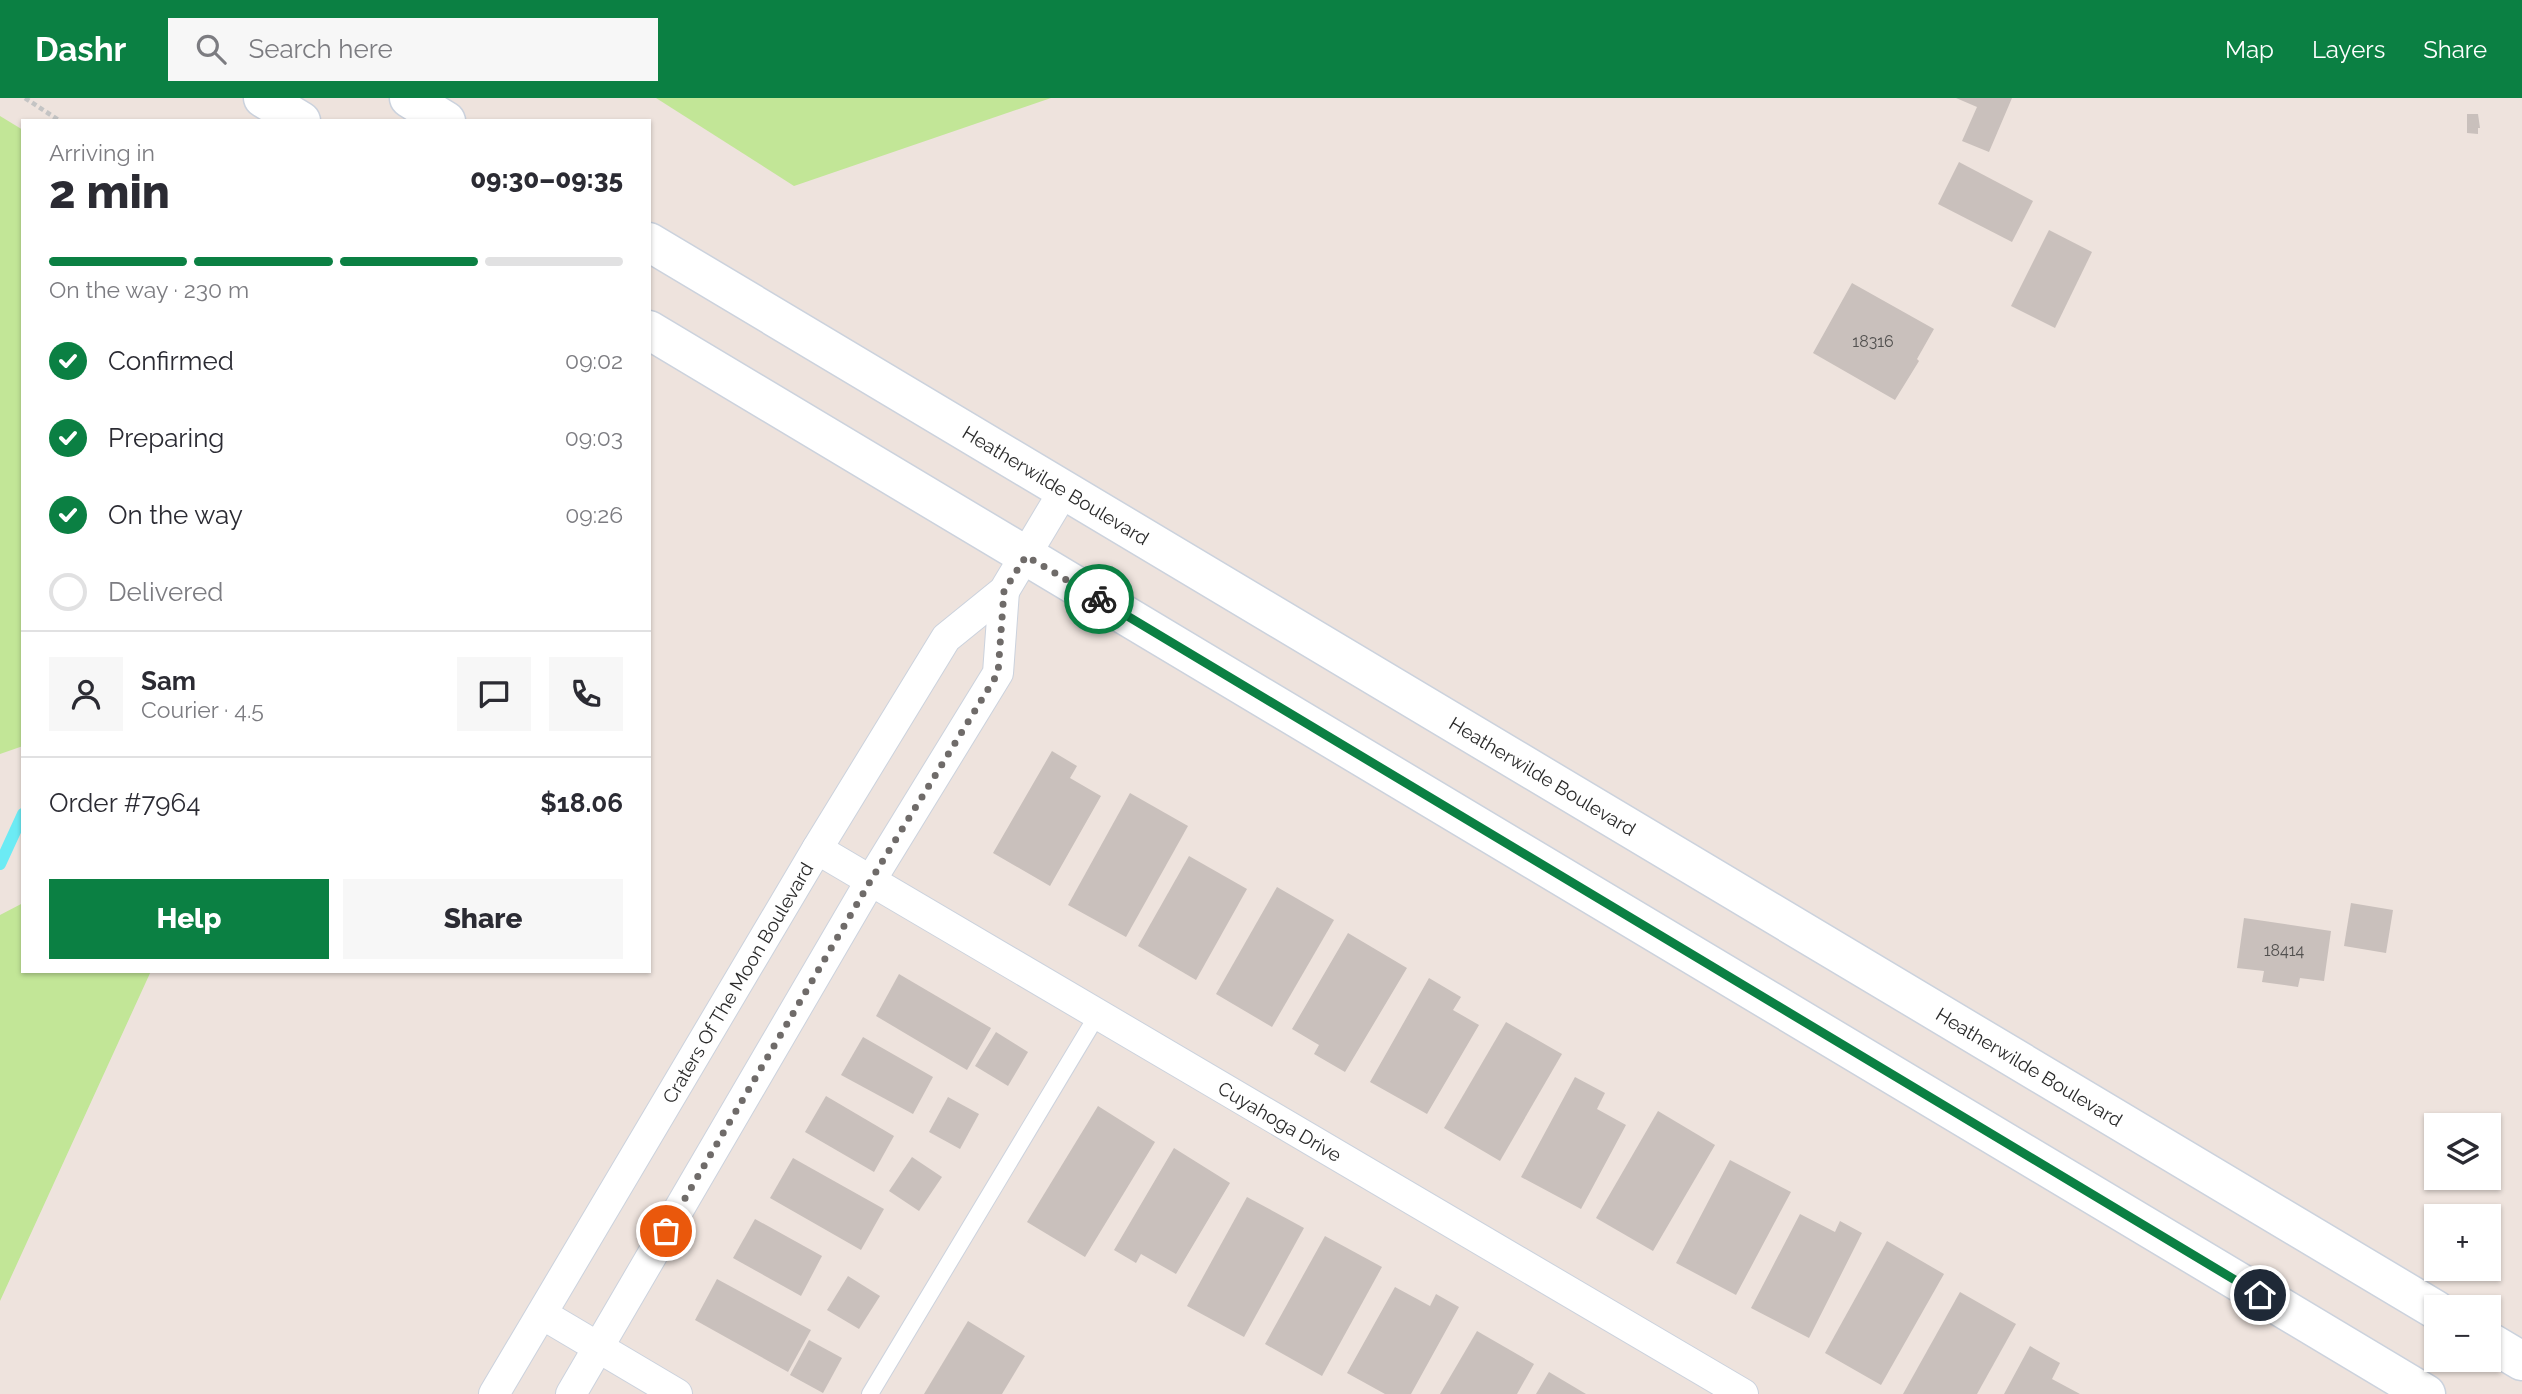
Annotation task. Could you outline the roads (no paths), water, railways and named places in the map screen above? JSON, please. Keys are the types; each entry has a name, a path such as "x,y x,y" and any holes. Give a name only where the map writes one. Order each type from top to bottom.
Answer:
{"main road":[{"path":"263,98 298,119"},
{"path":"409,98 443,119"},
{"name":"Heatherwilde Boulevard","path":"651,243 2424,1303"},
{"path":"651,331 2426,1394"},
{"path":"2501,1349 2522,1361"}],"street":[{"name":"Craters Of The Moon Boulevard","path":"494,1394 817,849 946,638 1004,591 1065,489"},
{"name":"Craters Of The Moon Boulevard","path":"571,1394 871,880 998,673 1004,591"},
{"name":"Cuyahoga Drive","path":"817,849 1743,1394"},
{"path":"542,1314 677,1394"}],"lane":[{"path":"870,1394 1098,1014"}],"waterway":[{"path":"0,864 21,818"}]}
